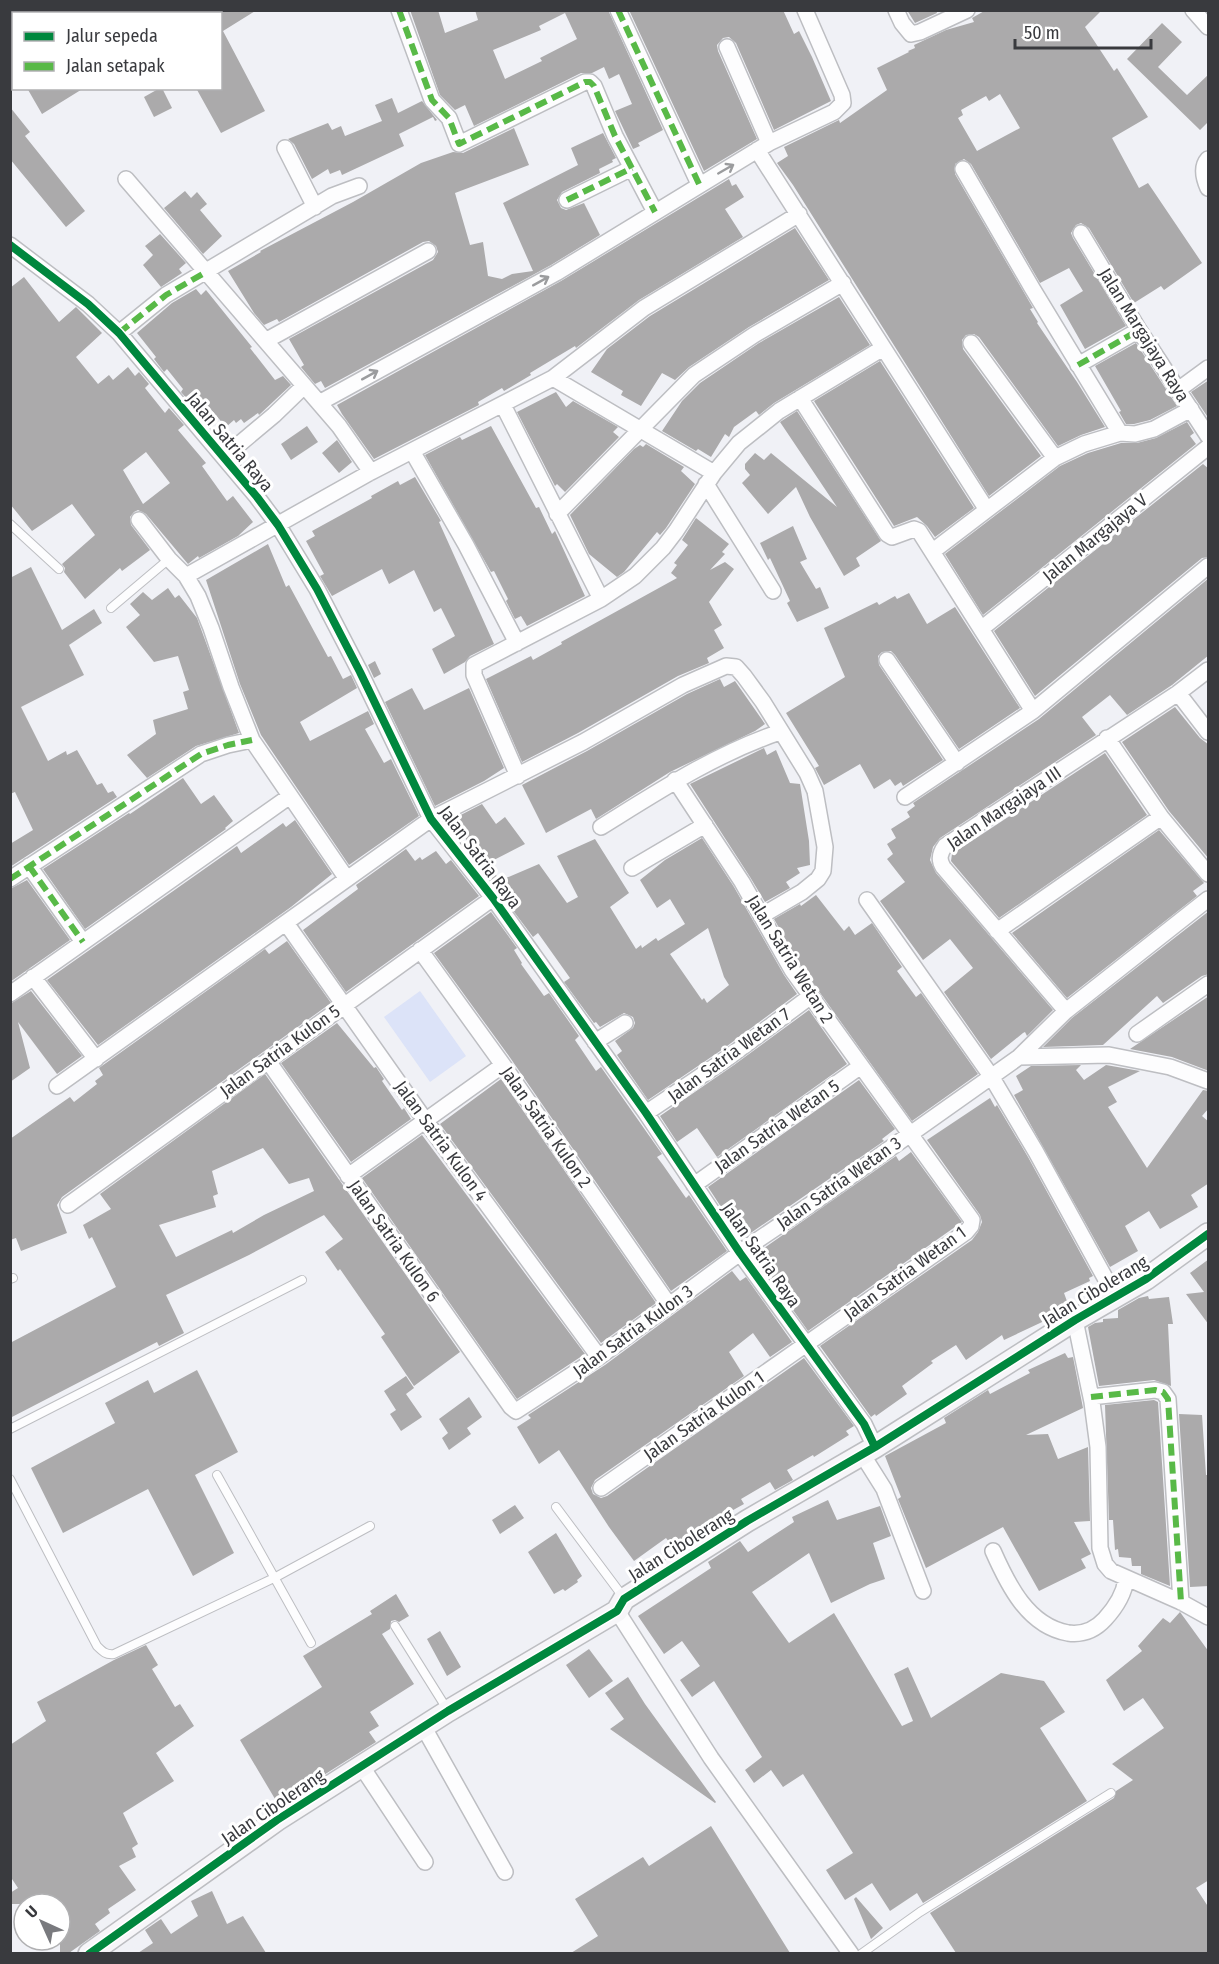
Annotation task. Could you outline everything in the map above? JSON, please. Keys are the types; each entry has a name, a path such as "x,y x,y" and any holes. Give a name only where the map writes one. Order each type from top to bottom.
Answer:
{"street":[{"path":"399,10 432,100 449,118 459,144 588,82 594,86 615,135 655,212"},
{"path":"618,10 699,184"},
{"path":"319,403 556,273 763,147 834,112 843,103 842,95 805,10"},
{"path":"896,10 902,23 911,34 967,10"},
{"path":"1193,10 1209,27"},
{"path":"728,47 763,147 799,214 987,510"},
{"path":"285,148 315,207"},
{"path":"1209,159 1204,168 1205,181 1209,188"},
{"path":"567,201 632,168"},
{"path":"963,169 1120,433"},
{"path":"126,179 339,426 371,472"},
{"path":"119,333 166,295 336,194 359,186"},
{"path":"186,576 371,472 553,378 644,308 799,214"},
{"name":"Jalan Margajaya Raya","path":"1081,233 1139,330 1209,436"},
{"name":"Jalan Satria Raya","path":"10,245 88,303 119,333 278,525 317,589 431,819 493,898 646,1113 740,1252 864,1424 869,1450 923,1591"},
{"path":"267,340 428,251"},
{"path":"557,514 678,390 717,358 843,283"},
{"path":"1078,365 1139,330"},
{"path":"971,343 1055,458"},
{"path":"518,776 473,671 478,662 601,599 635,576 663,548 690,512 710,478 739,443 772,416 883,348"},
{"path":"1178,390 1209,368"},
{"path":"553,378 640,430 710,478 773,591"},
{"path":"224,457 304,386"},
{"path":"800,398 887,534 893,536 917,529 1033,711"},
{"path":"503,405 601,599"},
{"path":"933,552 1055,458 1084,444 1120,433 1135,434 1154,429 1191,409"},
{"name":"Jalan Margajaya V","path":"981,629 1209,447"},
{"path":"412,451 466,545 517,643"},
{"path":"139,520 169,559 186,576 198,596 252,740 347,879"},
{"path":"905,797 1033,711 1209,566"},
{"path":"887,660 957,764"},
{"path":"57,1086 431,819 518,776 683,685 726,666 736,667 744,676 807,773 815,791 825,847 823,871 818,879 802,892 761,916"},
{"name":"Jalan Margajaya III","path":"1066,1011 943,867 939,858 941,852 945,846 1178,693 1209,670"},
{"path":"1178,693 1209,732"},
{"path":"601,827 703,765 759,739 780,732"},
{"path":"1107,738 1161,817 1209,874"},
{"path":"10,879 201,754 252,740"},
{"name":"Jalan Satria Wetan 2","path":"675,780 705,825 787,961 909,1134"},
{"path":"10,994 290,796"},
{"path":"996,931 1161,817"},
{"path":"632,868 705,825"},
{"path":"29,866 83,942"},
{"name":"Jalan Satria Kulon 5","path":"68,1205 493,898"},
{"name":"Jalan Satria Wetan 3","path":"740,1252 1019,1057 1066,1011 1209,899"},
{"path":"867,900 992,1076 1115,1296"},
{"name":"Jalan Satria Kulon 4","path":"286,922 425,1120 599,1357"},
{"name":"Jalan Satria Kulon 2","path":"420,950 503,1065 669,1305"},
{"path":"33,977 96,1059"},
{"path":"1137,1034 1209,984"},
{"name":"Jalan Satria Wetan 7","path":"646,1113 729,1057 811,996"},
{"path":"595,1042 625,1023"},
{"path":"1019,1057 1109,1055 1170,1067 1209,1081"},
{"name":"Jalan Satria Kulon 6","path":"268,1061 510,1407 516,1411 525,1407"},
{"path":"348,1176 503,1065"},
{"name":"Jalan Satria Wetan 5","path":"693,1185 861,1066"},
{"name":"Jalan Satria Wetan 1","path":"807,1344 966,1232 971,1226 972,1220 969,1215 909,1134"},
{"name":"Jalan Cibolerang","path":"89,1953 277,1820 423,1726 621,1605 747,1521 869,1450 1169,1263 1209,1234"},
{"name":"Jalan Satria Kulon 3","path":"525,1407 599,1357 740,1252"},
{"path":"1075,1320 1091,1397 1098,1447 1100,1548 1105,1564 1111,1571 1126,1579 1181,1602 1209,1617"},
{"name":"Jalan Satria Kulon 1","path":"601,1488 807,1344"},
{"path":"1091,1397 1155,1390 1163,1392 1168,1399 1181,1602"},
{"path":"993,1551 1008,1583 1024,1606 1040,1621 1060,1631 1078,1635 1097,1627 1118,1602 1126,1579"},
{"path":"621,1605 711,1758 851,1953"},
{"path":"423,1726 505,1872"},
{"path":"362,1767 425,1862"}],"lane":[{"path":"10,524 59,569"},
{"path":"111,608 169,559"},
{"path":"10,1429 302,1280"},
{"path":"217,1475 311,1642"},
{"path":"10,1479 98,1646 104,1653 114,1654 274,1578 370,1526"},
{"path":"556,1507 621,1605"},
{"path":"396,1626 448,1711"},
{"path":"861,1953 920,1912 1111,1793"}],"shaded area":[{"path":"420,991 466,1056 430,1082 384,1017"}],"building":[{"path":"220,10 257,10 223,31 265,111 221,133 197,90 222,90 222,12"},
{"path":"410,10 438,10 445,33 478,20 475,10 608,10 663,130 638,143 640,146 633,149 615,111 632,104 619,74 609,79 604,67 592,73 581,73 474,126 465,105 455,110 440,95","holes":["565,13 577,39 540,58 542,61 505,79 493,50 541,30 539,26"]},
{"path":"629,10 783,10 794,34 799,31 831,101 774,130 736,43 729,37 723,38 717,45 718,51 757,139 704,171"},
{"path":"907,10 936,10 937,13 915,23"},
{"path":"986,10 1102,10 1085,27 1114,71 1117,68 1148,117 1112,138 1139,188 1148,183 1202,263 1164,290 1161,286 1134,303 1089,228 1081,223 1076,225 1071,233 1073,238 1126,326 1085,349 1060,305 1083,291 1069,268 1040,283 971,164 964,159 955,164 955,174 1033,308 1030,309 1037,323 1105,427 1058,446 979,337 974,334 966,335 962,340 963,349 1041,456 989,496 777,163 788,156 784,147 839,120 840,123 887,90 877,68 909,52 915,48 914,45 946,30 974,22 972,18","holes":["1000,94 1020,128 977,151 958,118 963,115 961,110 986,96 989,101"]},
{"path":"1162,23 1182,42 1158,67 1187,95 1209,74 1209,121 1200,130 1127,59"},
{"path":"28,90 81,90 42,114"},
{"path":"156,90 163,90 172,108 154,117 144,97"},
{"path":"392,98 398,113 422,101 437,120 435,121 433,117 399,134 404,146 342,175 340,170 330,174 328,169 312,179 294,144 288,139 328,123 332,130 341,126 345,136 382,121 375,105"},
{"path":"10,107 30,132 25,136 85,211 66,227 10,159"},
{"path":"514,128 529,165 455,193 470,245 483,242 488,276 502,279 512,274 533,271 503,203 578,165 571,148 603,133 616,158 599,169 600,173 562,192 557,200 561,208 566,210 584,203 600,235 551,265 325,388 321,381 315,384 301,367 304,365 289,339 433,260 438,252 436,246 429,241 423,242 279,322 277,319 264,325 228,271 260,251 421,163 453,152 463,153"},
{"path":"729,179 732,186 736,184 744,197 725,209 743,237 639,300 576,348 575,346 504,391 502,388 478,402 479,405 374,459 342,414 337,405 561,281"},
{"path":"185,191 191,198 197,192 207,204 200,210 222,236 203,254 164,208"},
{"path":"795,228 829,280 749,327 689,367 675,380 662,373 641,406 621,395 623,391 591,372 607,349 650,316"},
{"path":"160,234 186,263 179,269 182,273 161,287 143,265 153,255 145,246"},
{"path":"24,277 59,322 76,307 102,333 76,357 98,384 109,375 113,380 128,367 135,376 139,372 149,384 145,388 165,413 169,408 184,425 178,430 206,463 202,466 227,501 233,496 253,522 238,536 199,558 198,556 188,564 146,514 138,510 130,517 131,525 150,550 122,571 120,568 85,599 64,572 65,568 62,564 95,535 72,504 32,531 10,504 10,288","holes":["146,452 170,483 143,504 123,470"]},
{"path":"196,289 201,295 206,290 252,347 250,348 275,380 283,376 291,385 259,415 258,413 244,423 241,419 236,423 234,420 226,427 208,406 199,413 181,392 183,389 167,369 164,372 154,359 156,357 137,333 172,303"},
{"path":"839,297 870,345 774,403 759,415 756,411 734,427 729,437 725,434 711,457 662,431 682,401 700,383 759,343"},
{"path":"1136,343 1177,406 1150,420 1126,424 1095,366"},
{"path":"880,361 974,508 935,537 917,517 894,526 814,401"},
{"path":"1209,380 1209,419 1191,392"},
{"path":"556,392 566,407 573,401 618,427 613,432 619,437 565,492 557,484 555,486 517,412"},
{"path":"797,411 881,541 856,558 860,566 844,576 810,517 796,487 768,514 742,483 750,475 745,469 745,464 755,453 764,460 771,453 837,507 780,422"},
{"path":"1187,422 1194,433 1190,436 1196,444 983,615 945,554 1060,466 1088,453 1121,443 1137,443 1156,438"},
{"path":"307,426 318,442 291,460 281,444"},
{"path":"491,426 536,508 539,507 552,534 555,531 585,596 527,626 521,616 515,619 494,571 491,572 425,455 460,437 462,440"},
{"path":"337,440 352,462 339,473 322,453"},
{"path":"646,444 684,467 681,471 695,484 666,528 660,535 657,532 624,572 617,577 589,554 570,515 634,449"},
{"path":"1203,464 1209,469 1209,557 1202,558 1035,696 994,631"},
{"path":"415,477 441,521 439,522 494,644 470,656 465,662 444,674 432,649 455,636 441,608 434,612 414,570 389,584 382,569 332,596 320,576 324,574 306,541 315,536 312,531 372,498 371,496 398,481 400,485"},
{"path":"696,518 729,544 722,552 725,554 710,570 725,562 734,569 709,602 722,625 714,630 724,648 707,658 709,663 678,676 522,762 486,679 531,656 533,660 677,578 671,573 677,565 674,563 688,545 682,540"},
{"path":"793,526 807,559 800,562 816,589 820,587 829,608 797,622 787,603 790,601 770,558 768,560 760,543"},
{"path":"268,544 286,587 289,585 328,657 331,656 343,679 351,675 357,688 300,722 310,741 368,711 374,724 365,729 384,763 391,759 419,816 349,865 261,735 240,684 206,580"},
{"path":"31,567 62,630 94,609 102,623 69,645 84,675 21,707 48,761 66,751 67,755 77,750 97,785 102,783 108,793 113,791 117,797 10,867 10,844 33,830 15,792 10,794 10,578"},
{"path":"1209,578 1209,655 1172,685 1127,715 1110,695 1082,717 1096,735 940,838 933,847 930,860 936,873 1053,1010 1027,1036 1025,1032 1023,1033 991,1059 944,992 973,968 950,939 923,960 880,901 905,882 887,859 893,854 887,844 896,838 891,829 910,817 907,812 915,806 913,803 1039,719"},
{"path":"168,588 175,598 179,595 197,618 239,733 196,746 147,778 127,755 156,734 153,720 188,709 183,692 189,690 178,656 154,662 126,627 140,615 130,604 143,592 152,600"},
{"path":"909,593 927,624 955,607 1020,708 959,749 895,655 891,651 882,652 878,656 879,665 943,760 903,786 901,782 895,786 890,779 874,789 860,764 824,785 815,768 819,766 786,713 845,677 824,628 877,602 879,605 895,596 897,599"},
{"path":"375,661 381,674 374,678 368,665"},
{"path":"720,679 724,687 735,681 765,724 670,772 596,819 591,809 546,833 522,785 687,694"},
{"path":"412,688 424,710 469,688 504,768 435,806 385,702"},
{"path":"1175,707 1200,738 1209,745 1209,859 1169,811 1122,742"},
{"path":"764,748 767,755 776,750 790,783 800,784 809,841 810,865 797,868 800,873 786,882 790,888 765,902 690,784"},
{"path":"1105,753 1147,815 999,918 951,861 952,854"},
{"path":"183,778 201,804 214,795 233,821 226,829 85,929 43,869"},
{"path":"482,804 496,824 505,817 525,844 490,862 499,881 539,864 567,903 578,897 557,856 595,839 629,893 610,907 636,949 641,945 642,948 656,938 658,941 685,924 670,899 657,908 640,880 665,860 702,838 734,887 797,994 723,1049 648,1100 617,1055 622,1051 615,1041 633,1028 635,1023 633,1017 624,1013 600,1027 596,1022 594,1023 564,982 570,978 538,933 533,937 466,848 470,845 453,819","holes":["708,928 724,977 729,985 707,1003 704,998 702,1000 670,954"]},
{"path":"295,820 332,874 291,907 98,1045 47,980 237,846 241,853 283,823 286,827"},
{"path":"1159,830 1204,883 1193,891 1197,896 1067,998 1012,933"},
{"path":"406,849 415,861 420,857 422,860 436,851 446,864 451,860 479,896 346,992 303,930 358,889 356,885"},
{"path":"27,880 70,940 10,982 10,889"},
{"path":"816,895 844,931 849,926 855,935 872,923 902,967 897,971 916,997 921,993 978,1074 912,1121 800,965 774,919 800,904 801,906"},
{"path":"1209,911 1209,974 1202,976 1163,1003 1157,996 1103,1045 1043,1047 1072,1018"},
{"path":"491,912 517,948 514,950 521,964 544,996 549,993 579,1036 575,1040 596,1071 601,1067 662,1154 657,1157 686,1198 689,1195 727,1251 671,1291 511,1059 434,953"},
{"path":"287,941 331,1003 62,1197 57,1205 67,1233 21,1251 16,1238 10,1240 10,1139 70,1097 74,1102 97,1084 95,1081 103,1075 99,1068 265,949 269,954"},
{"path":"31,991 82,1056 57,1074 18,1022 30,1068 10,1082 10,1004"},
{"path":"1209,996 1209,1071 1172,1057 1130,1049"},
{"path":"809,1010 847,1064 717,1157 697,1128 677,1142 660,1116"},
{"path":"337,1023 374,1068 376,1067 384,1079 382,1081 411,1119 351,1162 281,1063"},
{"path":"1081,1065 1076,1070 1084,1080 1106,1065 1140,1071 1108,1087 1117,1102 1108,1107 1147,1168 1203,1090 1209,1091 1209,1108 1202,1116 1209,1122 1209,1183 1191,1195 1198,1207 1160,1229 1149,1211 1125,1226 1138,1251 1110,1267 1014,1095 1023,1090 1016,1076 1031,1066"},
{"path":"265,1074 460,1352 414,1386 381,1337 385,1334 340,1269 338,1271 325,1252 343,1239 324,1215 249,1255 166,1295 184,1333 159,1346 157,1342 10,1418 10,1343 116,1287 92,1237 89,1239 83,1225 111,1209 100,1194","holes":["263,1148 289,1184 309,1178 314,1191 233,1233 232,1230 176,1257 159,1225 216,1207 213,1196 218,1194 212,1171"]},
{"path":"501,1079 656,1303 601,1343 440,1124"},
{"path":"859,1080 895,1129 882,1139 884,1141 742,1239 708,1187"},
{"path":"990,1098 995,1107 997,1105 1028,1157 1093,1276 1089,1278 1090,1281 1064,1293 1068,1304 1053,1312 1055,1316 1004,1340 1002,1335 966,1360 956,1345 931,1361 933,1363 902,1386 907,1394 876,1416 875,1414 871,1417 820,1346 972,1240 978,1232 982,1222 980,1215 927,1140"},
{"path":"422,1135 585,1354 517,1399 362,1178"},
{"path":"911,1152 962,1222 808,1331 754,1255 896,1156 899,1161"},
{"path":"1209,1259 1209,1325 1186,1294 1204,1292 1190,1273"},
{"path":"732,1271 740,1281 746,1277 792,1342 770,1357 753,1333 729,1352 744,1376 595,1480 591,1488 593,1494 601,1498 607,1496 804,1358 854,1426 846,1431 849,1435 814,1457 813,1455 787,1470 793,1480 775,1490 770,1482 741,1499 744,1504 726,1514 727,1517 714,1527 676,1551 666,1538 634,1561 559,1450 539,1464 517,1427 531,1418 528,1415 605,1365"},
{"path":"1148,1296 1149,1299 1169,1297 1173,1324 1168,1324 1171,1386 1154,1380 1099,1386 1088,1327 1103,1322 1103,1319 1118,1318 1118,1310 1139,1298"},
{"path":"1065,1353 1068,1358 1073,1357 1083,1408 1026,1435 1048,1434 1058,1459 1088,1447 1090,1521 1074,1522 1091,1554 1081,1559 1086,1568 1039,1591 1003,1527 926,1568 898,1499 901,1497 885,1456 946,1423 944,1418 988,1390 990,1394 1030,1373 1028,1370"},
{"path":"197,1370 238,1452 195,1475 234,1553 193,1576 148,1489 63,1533 31,1468 115,1423 105,1403 148,1380 154,1393"},
{"path":"406,1376 414,1388 406,1394 422,1417 401,1431 390,1414 396,1410 384,1391"},
{"path":"469,1397 482,1417 467,1428 471,1434 449,1450 442,1438 448,1433 439,1419"},
{"path":"1154,1400 1158,1402 1170,1586 1141,1574 1141,1566 1132,1566 1131,1558 1119,1557 1118,1549 1115,1550 1113,1520 1109,1520 1105,1405"},
{"path":"1179,1414 1202,1415 1206,1475 1209,1475 1209,1586 1190,1587"},
{"path":"828,1500 837,1520 880,1506 891,1536 873,1543 885,1579 831,1603 809,1553 752,1592 789,1643 834,1613 902,1726 913,1721 894,1674 908,1667 931,1718 1001,1673 1044,1681 1065,1712 1040,1728 1087,1801 923,1903 917,1893 890,1911 872,1883 845,1900 826,1870 853,1853 803,1774 783,1787 771,1770 754,1783 745,1770 762,1757 714,1681 692,1697 680,1680 700,1666 682,1641 664,1654 638,1616 711,1568 708,1562 740,1541 748,1552 794,1522 792,1517"},
{"path":"515,1505 524,1518 500,1534 492,1520"},
{"path":"556,1533 582,1576 577,1580 578,1582 565,1591 563,1589 554,1594 528,1552"},
{"path":"396,1594 409,1616 399,1622 391,1621 390,1629 382,1634 414,1684 370,1712 379,1726 369,1732 376,1742 278,1804 240,1740 322,1687 303,1656 372,1614 370,1611"},
{"path":"1180,1612 1209,1652 1209,1880 1196,1888 1209,1908 1209,1953 956,1953 930,1913 1114,1798 1116,1791 1133,1780 1112,1764 1164,1728 1143,1698 1124,1711 1106,1680 1142,1651 1138,1646 1163,1618 1170,1623"},
{"path":"440,1631 461,1667 447,1676 427,1639"},
{"path":"146,1645 158,1665 152,1669 175,1707 180,1704 194,1726 156,1753 174,1781 123,1813 138,1844 132,1848 136,1857 119,1866 136,1890 108,1909 110,1913 95,1924 100,1931 72,1951 72,1892 12,1892 12,1904 10,1904 10,1893 18,1888 10,1876 10,1745 46,1721 37,1702"},
{"path":"589,1649 613,1681 589,1698 566,1665"},
{"path":"628,1677 715,1803 610,1729 624,1719 605,1693"},
{"path":"711,1826 790,1953 571,1953 598,1936 575,1899 643,1857 649,1866"},
{"path":"212,1891 227,1924 243,1916 266,1953 138,1953 153,1943 145,1930 161,1919 171,1934 198,1916 191,1901"},
{"path":"856,1897 883,1928 871,1939 854,1899"}],"marked path":[{"path":"399,10 432,100 449,118 459,144 585,82 590,82 655,212"},
{"path":"618,10 699,184"},
{"path":"567,200 632,168"},
{"path":"119,333 166,295 206,272"},
{"path":"1078,365 1139,330"},
{"path":"10,879 201,754 252,740"},
{"path":"29,866 83,942"},
{"path":"1091,1397 1155,1390 1163,1392 1168,1399 1181,1602"}],"cycle path":[{"path":"10,245 88,304 119,333 278,525 317,589 431,819 493,898 646,1113 740,1253 864,1424 875,1447"},
{"path":"89,1954 277,1820 448,1711 617,1611 624,1599 747,1521 875,1447 1075,1320 1146,1279 1208,1234"}]}
